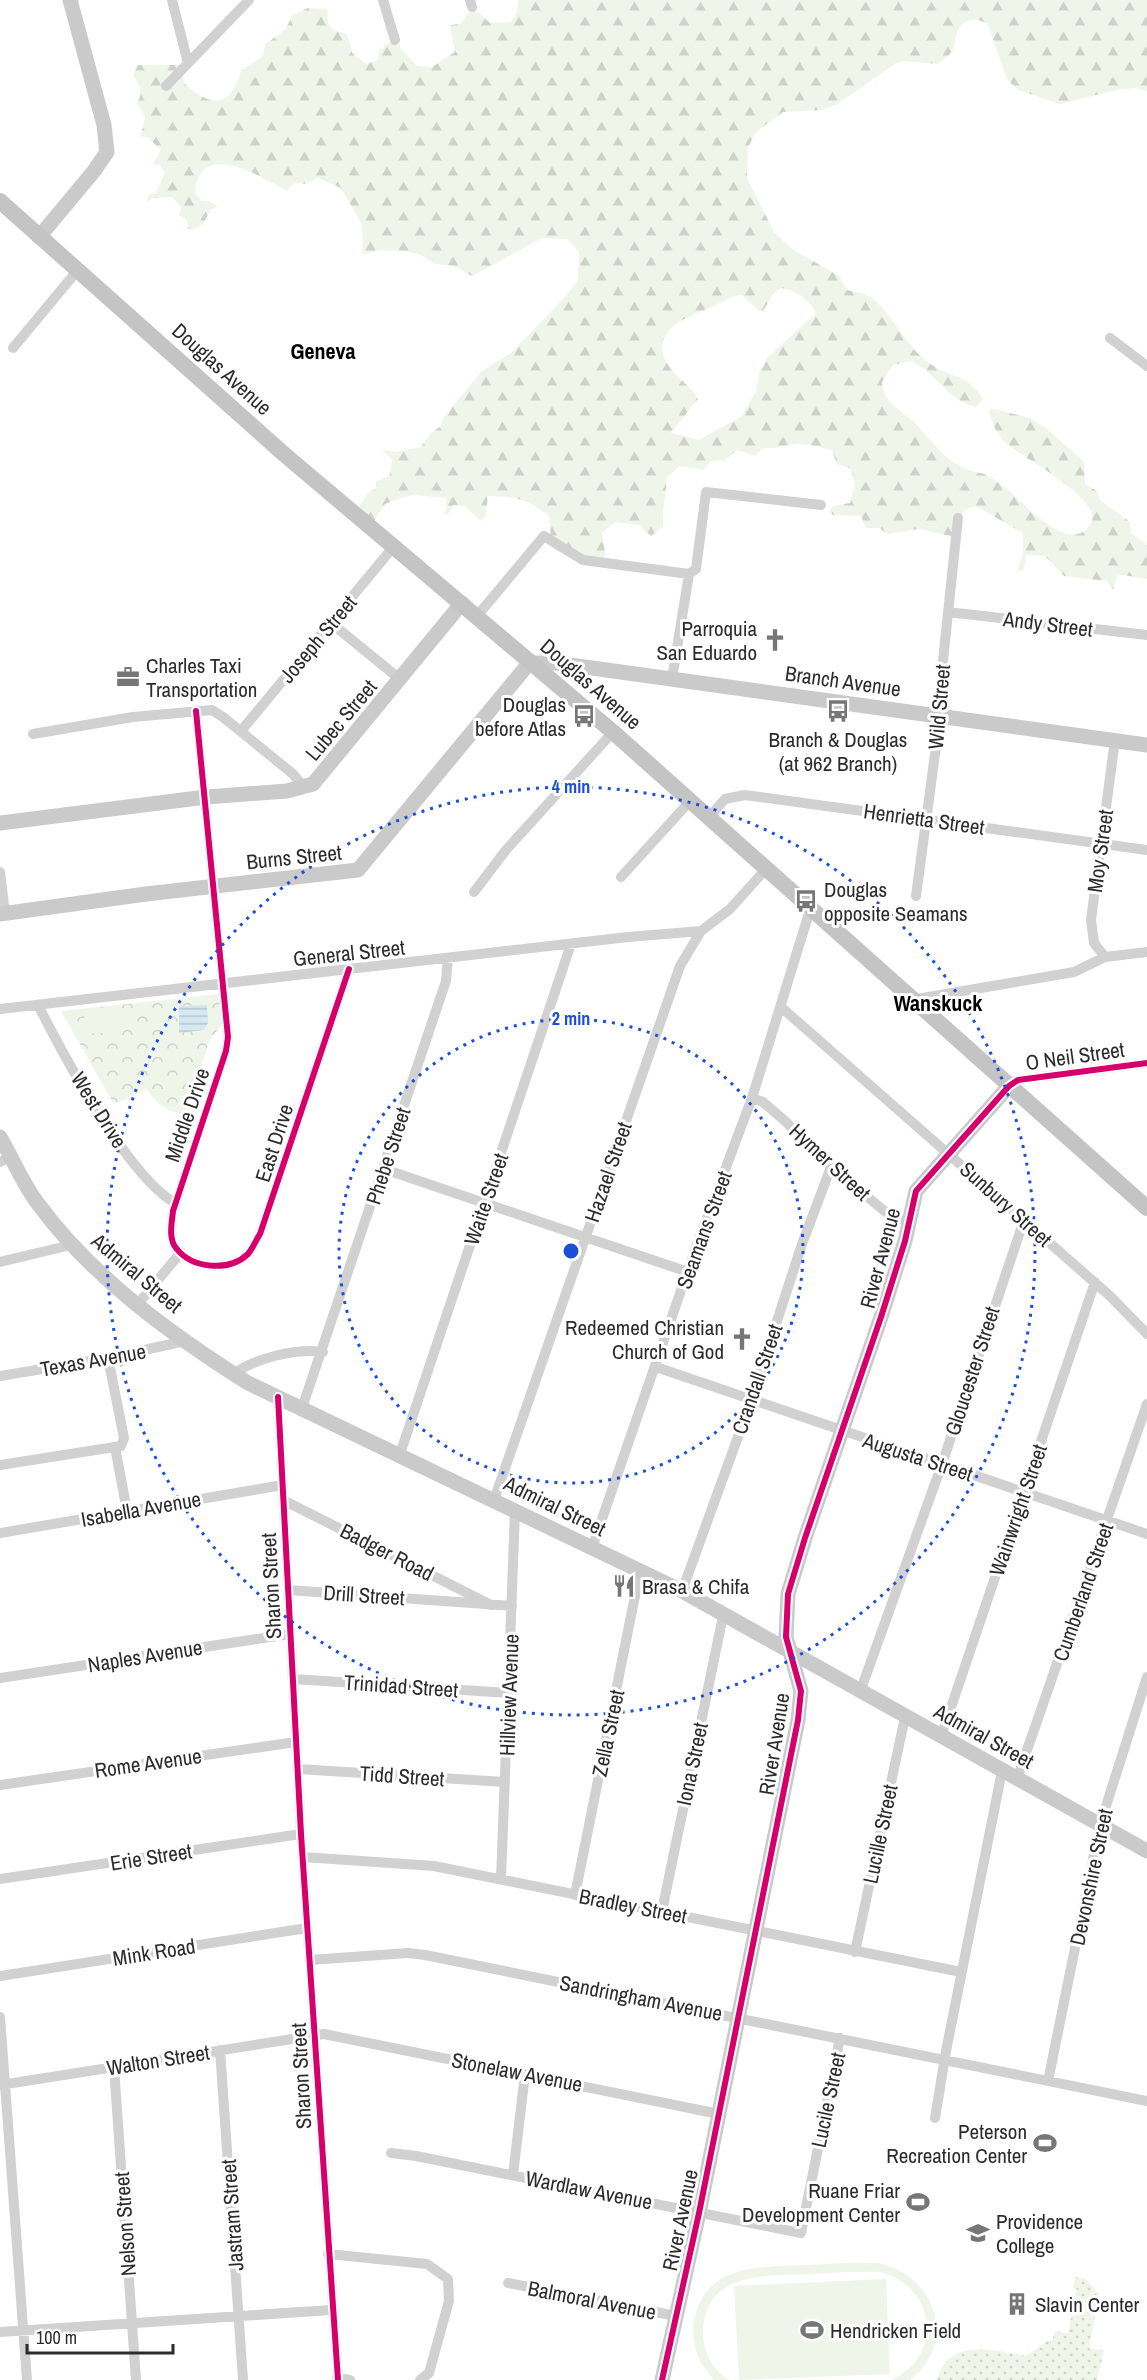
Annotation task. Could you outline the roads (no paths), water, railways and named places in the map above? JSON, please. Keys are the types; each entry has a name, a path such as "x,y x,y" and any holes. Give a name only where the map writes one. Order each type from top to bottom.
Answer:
{"main road":[{"name":"Douglas Avenue","path":"0,201 77,271 394,546 613,732 765,870 1147,1208"}],"street":[{"path":"39,237 103,161 108,142 70,0"},
{"path":"172,0 188,63"},
{"path":"166,86 249,0"},
{"path":"383,0 395,40"},
{"path":"13,348 77,271"},
{"path":"1110,338 1147,366"},
{"path":"477,616 544,536 583,560 689,574 696,569 706,492 821,505"},
{"name":"Wild Street","path":"916,896 938,715 958,518"},
{"name":"Joseph Street","path":"241,731 394,546"},
{"path":"672,679 689,574"},
{"name":"Lubec Street","path":"0,824 206,797 287,791 302,785 313,784 401,680 462,603"},
{"name":"Andy Street","path":"948,612 1147,635"},
{"path":"331,623 401,680"},
{"name":"Branch Avenue","path":"533,663 556,663 1147,745"},
{"name":"Burns Street","path":"3,914 358,870 526,667 533,663"},
{"path":"33,734 132,717 212,710 241,731 302,785"},
{"name":"Middle Drive","path":"181,1252 175,1247 171,1235 175,1203 226,1051 228,1021 196,711"},
{"path":"474,892 506,850 613,732"},
{"name":"Moy Street","path":"1106,957 1094,943 1091,933 1100,844 1115,740"},
{"name":"Henrietta Street","path":"709,817 725,800 745,795 1147,850"},
{"path":"621,877 690,801"},
{"name":"Hazael Street","path":"495,1500 662,1010 680,966 701,931 730,909 765,870"},
{"path":"0,872 3,914"},
{"name":"Seamans Street","path":"592,1548 688,1272 752,1098 810,910"},
{"name":"General Street","path":"0,1009 676,931 701,931"},
{"name":"Waite Street","path":"400,1454 571,944"},
{"path":"911,1000 1074,972 1106,957 1147,952"},
{"name":"Phebe Street","path":"302,1408 323,1352 446,981 448,958"},
{"name":"East Drive","path":"181,1252 194,1262 225,1265 239,1260 253,1247 266,1221 348,969"},
{"name":"West Drive","path":"38,1005 108,1126 138,1170 161,1195 175,1203"},
{"name":"Sunbury Street","path":"781,1007 1095,1282 1147,1334"},
{"name":"O Neil Street","path":"1009,1086 1018,1080 1147,1063"},
{"name":"River Avenue","path":"662,2380 699,2213 798,1720 801,1691 786,1637 788,1594 805,1538 843,1432 910,1220 916,1191 1009,1086"},
{"name":"Hymer Street","path":"752,1098 764,1102 831,1167 893,1218 910,1220"},
{"name":"Admiral Street","path":"0,1137 6,1159 71,1245 138,1305 214,1363 278,1397 682,1591 723,1616 1147,1851"},
{"name":"Crandall Street","path":"682,1591 751,1401 802,1244 831,1167"},
{"path":"384,1169 688,1272"},
{"name":"Gloucester Street","path":"860,1692 942,1464 1024,1220"},
{"path":"0,1262 71,1245"},
{"path":"138,1305 181,1252"},
{"name":"Wainwright Street","path":"941,1737 1095,1282"},
{"name":"Texas Avenue","path":"0,1376 108,1358 185,1341"},
{"path":"234,1374 254,1363 304,1351 323,1352"},
{"path":"108,1358 126,1512"},
{"name":"Augusta Street","path":"656,1367 1147,1534"},
{"path":"278,1397 283,1485"},
{"name":"Cumberland Street","path":"1017,1779 1108,1522 1147,1404"},
{"path":"0,1465 119,1444"},
{"name":"Sharon Street","path":"283,1485 301,1834 331,2310 338,2378"},
{"name":"Isabella Avenue","path":"0,1533 283,1485"},
{"name":"Badger Road","path":"283,1500 491,1605"},
{"name":"Hillview Avenue","path":"501,1879 515,1511"},
{"name":"Zella Street","path":"575,1894 640,1570"},
{"name":"Drill Street","path":"288,1590 512,1606"},
{"name":"Iona Street","path":"662,1911 723,1616"},
{"name":"Naples Avenue","path":"0,1678 290,1634"},
{"name":"Devonshire Street","path":"1048,2081 1100,1825 1147,1677"},
{"name":"Trinidad Street","path":"293,1679 509,1693"},
{"name":"Lucille Street","path":"855,1952 905,1717"},
{"name":"Rome Avenue","path":"0,1785 296,1742"},
{"name":"Tidd Street","path":"298,1769 506,1782"},
{"path":"935,2118 944,2060 1002,1771"},
{"name":"Erie Street","path":"0,1879 301,1834"},
{"name":"Bradley Street","path":"303,1857 434,1866 961,1972"},
{"name":"Mink Road","path":"0,1976 307,1928"},
{"name":"Sandringham Avenue","path":"310,1960 408,1953 425,1955 1147,2101"},
{"path":"0,2017 3,2084 27,2380"},
{"name":"Walton Street","path":"3,2084 315,2035"},
{"name":"Stonelaw Avenue","path":"315,2035 379,2044 719,2114"},
{"name":"Lucile Street","path":"801,2233 840,2038"},
{"name":"Jastram Street","path":"220,2050 243,2380"},
{"name":"Nelson Street","path":"114,2067 136,2380"},
{"name":"Wardlaw Avenue","path":"525,2073 513,2175 801,2233"},
{"path":"391,2153 513,2175"},
{"path":"328,2254 427,2264 448,2279 448,2301 429,2373 420,2380"},
{"name":"Balmoral Avenue","path":"508,2283 676,2316"},
{"path":"0,2332 331,2310"},
{"path":"338,2378 350,2380"}],"water":[{"path":"207,1005 208,1023 204,1030 179,1033 179,1006"}],"place":[{"name":"Parroquia San Eduardo","path":"775,640"},
{"name":"Charles Taxi Transportation","path":"128,677"},
{"name":"Branch & Douglas (at 962 Branch)","path":"838,711"},
{"name":"Douglas before Atlas","path":"584,716"},
{"name":"Douglas opposite Seamans","path":"806,901"},
{"name":"Redeemed Christian Church of God","path":"742,1339"},
{"name":"Brasa & Chifa","path":"624,1586"},
{"name":"Peterson Recreation Center","path":"1045,2143"},
{"name":"Ruane Friar Development Center","path":"918,2202"},
{"name":"Providence College","path":"978,2233"},
{"name":"Slavin Center","path":"1017,2304"},
{"name":"Hendricken Field","path":"812,2330"}],"district":[{"name":"Geneva","path":"323,351"},
{"name":"Wanskuck","path":"938,1003"}]}
